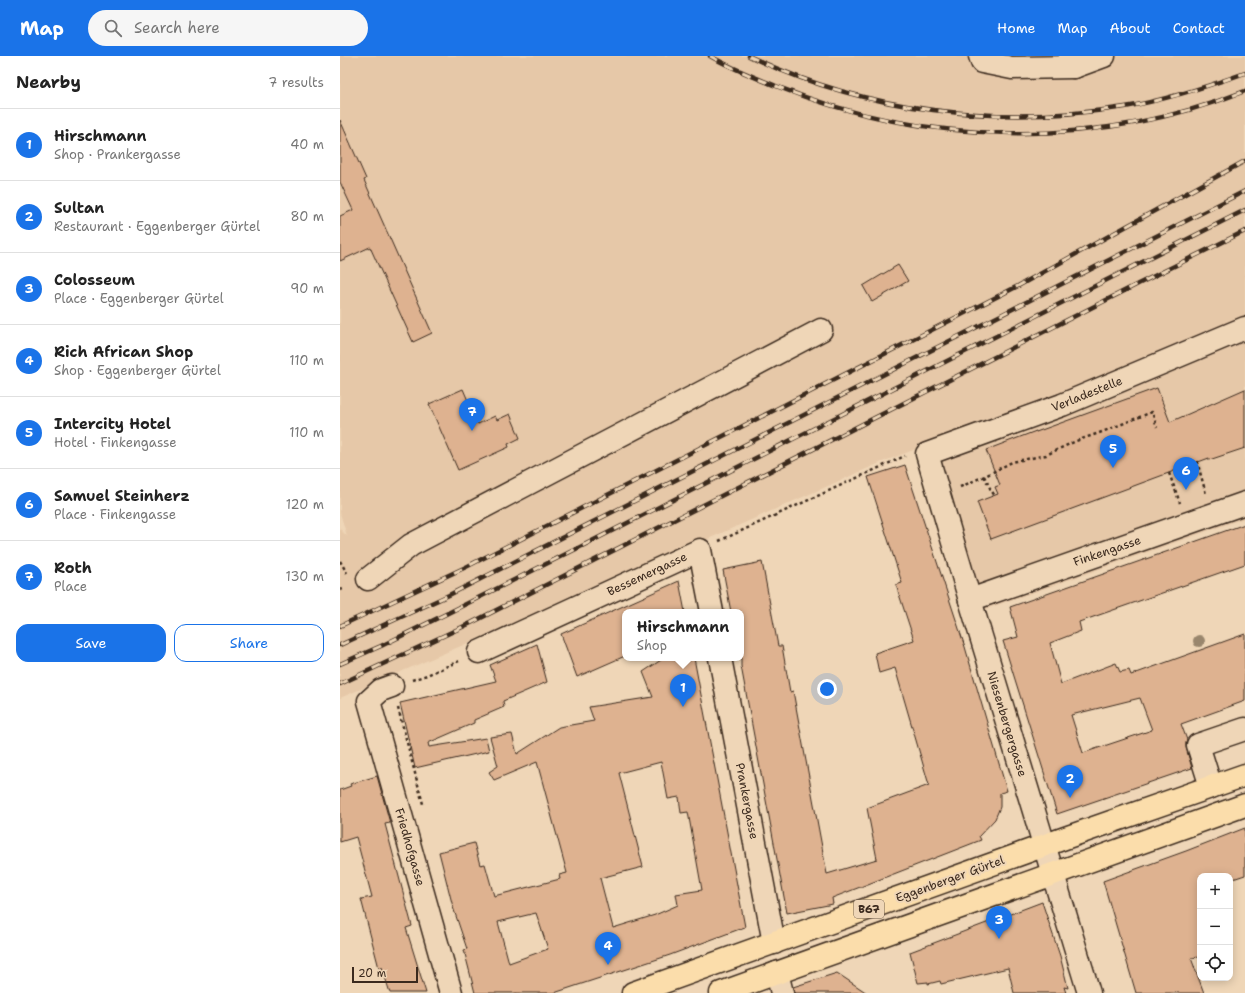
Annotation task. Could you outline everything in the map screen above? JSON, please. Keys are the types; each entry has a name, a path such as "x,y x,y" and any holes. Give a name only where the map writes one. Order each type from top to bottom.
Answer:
{"main road":[{"name":"Eggenberger Gürtel","path":"633,993 1245,775"},
{"name":"B67","path":"721,993 779,983 1053,874 1245,805"}],"street":[{"path":"980,56 982,62 1012,68 1104,56"},
{"name":"Verladestelle","path":"927,454 1062,405 1245,328"},
{"path":"368,579 411,546 821,330"},
{"name":"Niesenbergergasse","path":"927,454 1089,993"},
{"name":"Finkengasse","path":"970,600 1245,503"},
{"path":"700,550 711,609"},
{"name":"Bessemergasse","path":"479,652 700,550"},
{"name":"Prankergasse","path":"721,661 774,943"},
{"name":"Friedhofgasse","path":"392,686 382,690 369,701 451,993"},
{"path":"1211,787 1198,745 1245,729"}],"path":[{"path":"956,488 1012,462 1046,455 1076,441 1152,412 1156,427"},
{"name":"Bessemergasse","path":"700,550 912,453 927,454"},
{"path":"1196,460 1208,498"},
{"path":"1169,473 1182,508"},
{"path":"984,476 995,496"},
{"path":"423,805 392,686 427,675 479,652"}],"shaded area":[{"path":"340,56 1245,56 1245,518 966,616 916,449 882,462 638,570 340,698 340,529 347,536 340,513"}],"building":[{"path":"340,120 366,179 364,180 432,333 413,342 370,247 340,261 340,216 353,210 340,182"},
{"path":"898,265 908,281 872,302 863,286"},
{"path":"1157,388 1170,422 1245,389 1245,448 1209,460 1209,458 991,539 977,502 998,494 995,487 1000,485 986,450"},
{"path":"463,389 478,424 495,416 497,420 510,414 520,438 508,444 509,447 458,470 429,404"},
{"path":"905,465 965,647 1007,791 1000,793 1000,807 995,819 979,836 981,840 832,898 833,904 787,913 741,666 741,661 744,661 744,609 730,609 723,570 762,562 778,646 782,646 790,692 793,691 827,874 877,859 867,808 929,785 895,668 879,673 875,653 914,640 896,585 902,583 868,477"},
{"path":"1245,524 1245,564 1079,622 1081,631 1050,643 1061,684 1116,663 1120,672 1129,670 1131,675 1245,634 1245,701 1181,724 1187,740 1186,748 1192,768 1057,814 1003,641 1018,637 1010,607","holes":["1140,698 1152,730 1083,753 1071,715"]},
{"path":"679,581 684,609 622,609 622,657 577,677 561,634"},
{"path":"537,644 547,682 503,701 504,707 474,720 474,723 428,743 429,747 486,738 489,751 415,768 400,703 496,681 490,665"},
{"path":"660,661 695,661 745,927 670,955 554,993 475,993 464,950 467,949 453,907 439,852 474,843 480,865 485,864 494,896 560,879 559,875 567,873 537,762 494,780 489,772 498,766 490,737 512,734 517,754 559,727 594,721 589,707 653,697 643,672","holes":["661,762 668,799 679,797 681,813 688,812 702,890 676,894 678,905 655,915 613,928 600,878 643,867 619,773","536,913 548,949 509,963 498,922"]},
{"path":"377,776 390,823 385,824 412,926 406,928 426,993 390,993 382,967 379,968 361,899 372,897 356,837 340,842 340,790 351,786 350,784"},
{"path":"1245,828 1245,875 1233,879 1233,873 1197,873 1197,957 1191,958 1197,974 1197,981 1200,981 1204,993 1136,993 1103,881"},
{"path":"1042,902 1060,956 1068,988 1064,987 1066,993 1014,993 1008,968 941,984 940,981 928,984 928,982 918,983 910,952"},
{"path":"837,973 867,993 794,993 793,987"}],"railway":[{"path":"710,56 776,86 833,106 891,120 950,130 1010,133 1070,131 1130,124 1188,110 1245,91"},
{"path":"749,56 793,75 839,90 886,102 933,110 981,114 1029,115 1077,113 1125,107 1186,93 1245,73"},
{"path":"340,626 466,567 1018,286 1245,161"},
{"path":"340,645 449,595 1245,191"},
{"path":"340,664 381,646 586,544 1245,210"},
{"path":"340,684 471,623 1245,231"}],"place":[{"name":"Roth","path":"472,431"},
{"name":"Intercity Hotel","path":"1113,468"},
{"name":"Samuel Steinherz","path":"1186,490"},
{"name":"Hirschmann","path":"683,707"},
{"name":"Sultan","path":"1070,798"},
{"name":"Colosseum","path":"999,939"},
{"name":"Rich African Shop","path":"608,965"}]}
